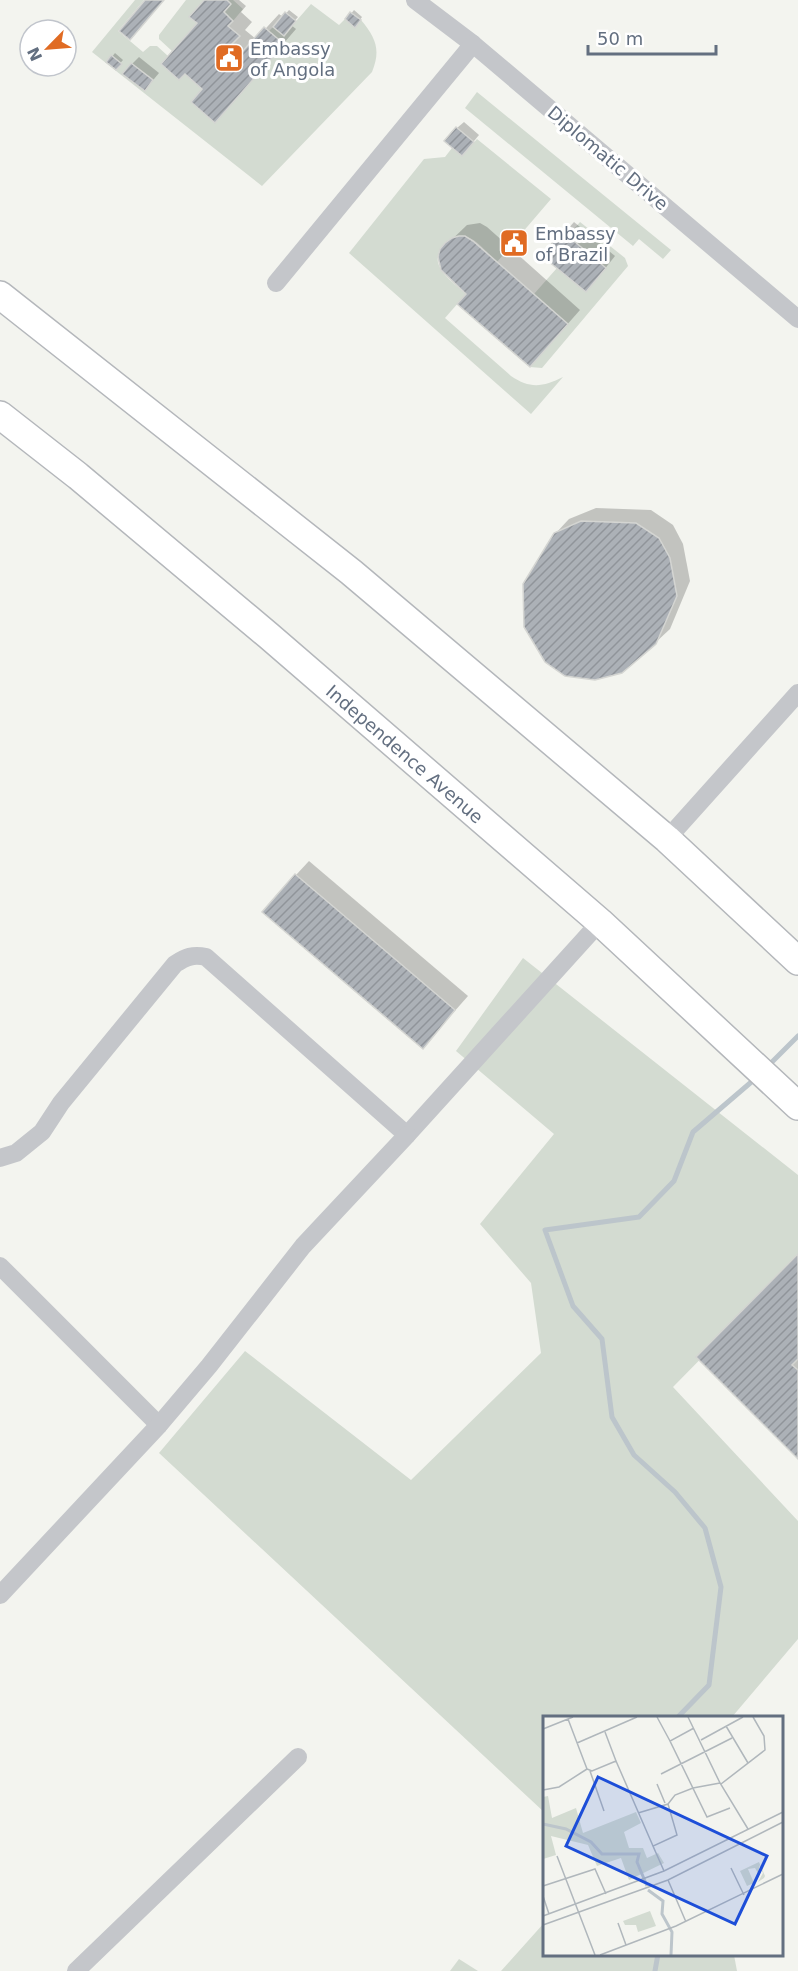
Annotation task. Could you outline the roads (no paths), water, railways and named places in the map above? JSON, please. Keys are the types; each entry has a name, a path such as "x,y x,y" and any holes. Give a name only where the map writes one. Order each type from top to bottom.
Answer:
{"main road":[{"path":"0,295 351,572 667,839 798,961"},
{"name":"Independence Avenue","path":"0,415 260,628 600,922 798,1106"}],"street":[{"name":"Diplomatic Drive","path":"415,0 473,44 798,319"},
{"path":"276,283 473,44"},
{"path":"667,839 798,693"},
{"path":"0,1595 159,1425 303,1246 600,922"},
{"path":"0,1158 16,1153 42,1132 61,1103 175,964 187,957 197,955 206,957 407,1135"},
{"path":"0,1266 159,1425"},
{"path":"76,1971 298,1757"}],"waterway":[{"path":"767,1067 798,1036"},
{"path":"679,1716 709,1685 721,1587 705,1528 675,1492 634,1455 612,1417 602,1339 573,1306 545,1230 639,1217 674,1181 693,1132 756,1078"},
{"path":"655,1971 658,1956"}],"place":[{"name":"Embassy of Angola","path":"229,58"},
{"name":"Embassy of Brazil","path":"514,243"}]}
